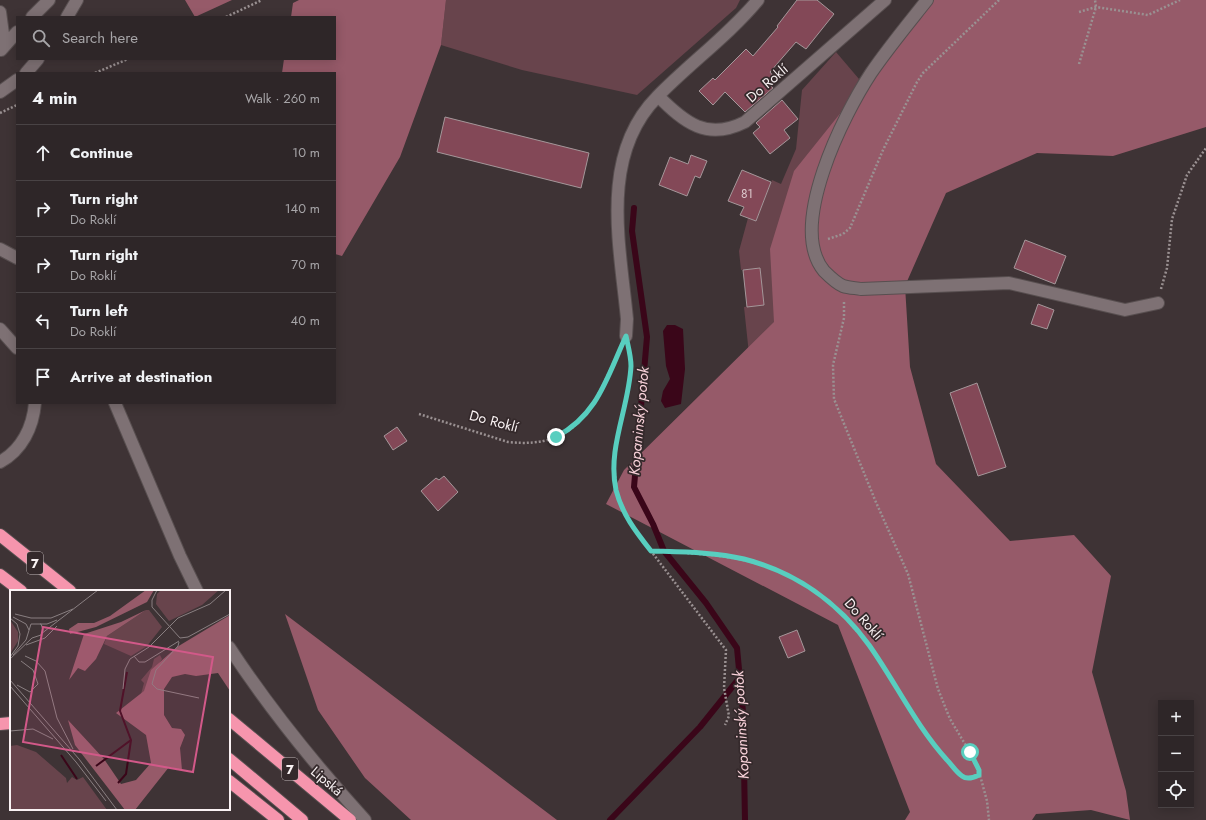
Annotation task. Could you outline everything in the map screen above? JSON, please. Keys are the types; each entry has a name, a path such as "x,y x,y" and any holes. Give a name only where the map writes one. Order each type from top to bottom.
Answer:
{"highway":[{"name":"7","path":"0,535 69,590"},
{"name":"7","path":"0,575 20,590"},
{"name":"Lipská","path":"230,720 350,820"},
{"path":"0,724 10,723"},
{"name":"7","path":"230,760 302,820"},
{"path":"230,782 278,820"}],"street":[{"path":"33,16 49,0"},
{"path":"68,16 77,0"},
{"path":"626,336 626,319 616,214 620,173 632,134 638,120 658,96 734,26 758,0"},
{"name":"Do Roklí","path":"658,96 670,108 694,126 710,130 729,129 737,126 745,122 885,0"},
{"path":"927,0 871,73 840,130 826,163 818,186 813,210 813,245 820,266 829,276 843,286 861,289 1009,282 1126,310 1158,303"},
{"path":"0,12 3,22 3,34 0,46"},
{"path":"0,51 16,33"},
{"path":"27,72 37,60"},
{"path":"0,92 16,81"},
{"path":"0,248 16,257"},
{"path":"0,329 16,347"},
{"path":"0,462 14,451 26,436 33,419 35,404"},
{"path":"115,404 180,556 197,590"},
{"path":"230,649 322,770 365,820"}],"path":[{"path":"228,16 262,0"},
{"path":"813,245 843,234 850,228 883,150 917,82 923,73 999,0"},
{"path":"1080,64 1096,7 1096,0"},
{"path":"1079,12 1096,7 1148,15 1180,0"},
{"path":"97,72 126,60"},
{"path":"0,113 16,105"},
{"path":"1158,303 1167,268 1172,219 1187,175 1206,148"},
{"path":"843,286 845,306 833,365 834,399 839,414 908,574 938,689 950,719 977,764 979,775 988,801 989,820"},
{"path":"626,336 631,366 627,396 616,443 614,462 616,490 629,522 726,650 724,688 728,703 729,716 725,725"},
{"name":"Do Roklí","path":"419,414 508,442 523,444 556,437 580,422 591,408 600,394 626,336"},
{"name":"Do Roklí","path":"651,551 681,552 743,559 778,570 794,577 815,591 836,609 868,644 936,748 961,775 972,778 979,775"}],"shaded area":[{"path":"185,0 232,0 197,16 194,16"},
{"path":"299,0 446,0 441,45 400,157 342,256 336,254 336,72 282,72 284,60 336,60 336,16 291,16 293,3"},
{"path":"446,0 740,0 736,8 637,95 522,70 441,45"},
{"path":"931,0 1206,0 1206,127 1113,156 1037,153 946,193 905,286 910,367 936,464 1010,541 1074,535 1111,576 1092,672 1126,791 1130,820 1091,810 1036,814 1032,820 905,820 910,812 838,625 606,504 624,470 774,322 770,249 794,171"},
{"path":"836,52 859,79 805,198 773,433 751,373 744,307 764,305 760,268 741,270 739,251 748,218 756,221 772,180 781,184 796,149 802,90"},
{"path":"667,325 675,325 683,329 685,369 681,404 665,408 661,401 663,391 670,379 666,366 663,331"},
{"path":"285,614 557,820 411,820 365,778 318,710"}],"building":[{"path":"797,0 817,0 834,14 806,49 796,42 770,72 773,76 767,81 773,88 745,112 725,92 713,105 699,91 713,78 715,80 746,49 753,56 778,27 777,26"},
{"path":"782,100 798,119 784,130 790,138 770,154 753,133 760,127 756,123"},
{"path":"445,117 589,153 581,188 437,152"},
{"path":"691,155 707,161 700,178 695,176 687,196 659,185 670,157 688,164"},
{"path":"742,170 771,182 756,221 740,215 744,207 728,201"},
{"path":"1025,240 1066,256 1055,284 1014,268"},
{"path":"760,268 764,305 747,307 743,270"},
{"path":"1038,304 1054,310 1047,329 1031,324"},
{"path":"977,383 1006,467 978,476 950,393"},
{"path":"397,427 407,441 393,450 384,436"},
{"path":"444,476 458,492 438,511 421,491 436,478 439,480"},
{"path":"797,630 805,651 788,658 779,637"}],"waterway":[{"name":"Kopaninský potok","path":"634,208 632,231 647,337 634,487 653,524 664,551 706,603 737,648 743,712 745,820"},
{"path":"610,820 700,727 741,676"}],"route":[{"path":"556,437 570,430 580,422 591,408 600,394 626,336 630,352 631,366 627,396 616,443 614,462 616,490 629,522 651,551 706,554 743,559 778,570 794,577 815,591 836,609 868,644 936,748 961,775 966,778 972,778 979,775 977,764 970,752"}]}
